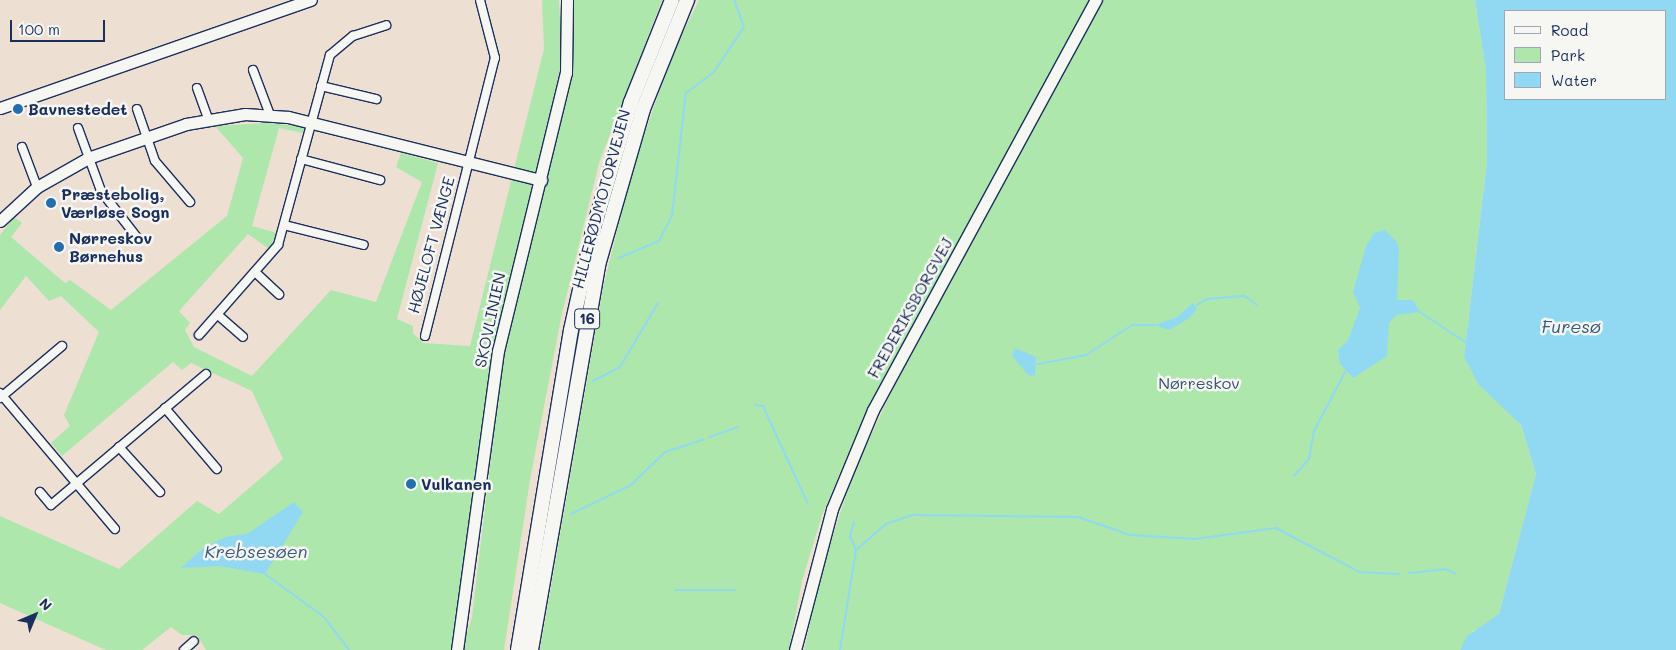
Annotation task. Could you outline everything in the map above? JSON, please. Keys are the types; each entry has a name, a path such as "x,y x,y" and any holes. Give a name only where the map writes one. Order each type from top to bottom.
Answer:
{"highway":[{"name":"HILLERØDMOTORVEJEN","path":"518,650 571,330 594,227 632,102 672,0"},
{"name":"HILLERØDMOTORVEJEN","path":"531,650 598,265 643,109 686,0"}],"street":[{"path":"0,108 311,0"},
{"name":"HØJELOFT VÆNGE","path":"424,336 470,162 495,50 480,0"},
{"name":"SKOVLINIEN","path":"457,650 498,351 541,180 567,66 567,0"},
{"name":"FREDERIKSBORGVEJ","path":"795,650 832,509 873,410 1096,0"},
{"path":"199,335 278,245 330,55 344,40 386,25"},
{"path":"253,70 270,115"},
{"path":"321,86 376,99"},
{"path":"197,88 208,118"},
{"path":"136,109 155,161 190,202"},
{"name":"HØJELOFT VÆNGE","path":"0,221 37,187 88,158 208,118 270,115 312,122 541,180"},
{"path":"78,128 101,191 139,240"},
{"path":"22,148 37,187"},
{"path":"301,159 380,180"},
{"path":"284,225 364,245"},
{"path":"255,272 279,294"},
{"path":"218,314 242,336"},
{"path":"62,346 1,396 115,530"},
{"path":"40,492 51,505 206,374"},
{"path":"165,408 217,469"},
{"path":"119,447 160,492"},
{"path":"184,650 194,641"}],"green space":[{"path":"542,0 559,0 562,62 491,355 465,576 451,650 206,650 197,635 182,635 171,627 142,650 106,650 0,603 0,516 119,569 197,501 219,514 283,459 252,391 191,363 182,370 173,362 62,456 51,443 70,426 64,415 99,332 61,296 49,301 26,276 0,310 0,235 14,217 22,223 11,237 65,283 70,280 111,310 227,216 243,158 215,126 269,123 305,127 303,133 279,128 252,226 277,233 269,249 248,234 179,311 190,323 185,330 194,347 252,376 331,290 376,302 422,182 396,167 401,153 438,163 397,319 413,326 413,333 423,343 470,346 544,49"},
{"path":"571,0 662,0 599,163 561,318 530,480 504,650 462,650 472,617 503,356 570,86"},
{"path":"699,0 1089,0 862,421 822,515 802,581 789,650 540,650 603,288 632,170 672,55"},
{"name":"Nørreskov","path":"1103,0 1475,0 1486,71 1487,162 1464,357 1521,425 1536,474 1499,614 1490,624 1473,631 1460,650 804,650 821,572 852,477 890,394"}],"water":[{"name":"Furesø","path":"1475,0 1676,0 1676,650 1460,650 1467,636 1499,614 1536,474 1521,425 1479,385 1464,357 1487,162 1486,71"},
{"path":"1385,230 1397,242 1399,251 1397,300 1413,300 1420,312 1396,315 1389,323 1387,356 1353,378 1340,364 1338,350 1348,340 1360,308 1353,292 1366,246 1374,233"},
{"path":"1193,303 1197,309 1188,319 1169,330 1155,325 1177,317"},
{"path":"1015,348 1036,357 1035,375 1029,376 1012,356"},
{"name":"Krebsesøen","path":"294,502 303,512 265,574 219,566 181,568 202,549 225,537 247,534"}],"waterway":[{"path":"619,258 659,241 672,215 686,93 714,72 744,27 734,0"},
{"path":"1197,305 1207,299 1245,296 1257,305"},
{"path":"593,381 620,367 658,303"},
{"path":"1420,312 1465,342"},
{"path":"1038,364 1086,355 1132,325 1155,325"},
{"path":"1294,476 1309,459 1314,431 1345,372"},
{"path":"755,405 763,406 807,502"},
{"path":"709,437 738,427"},
{"path":"571,514 631,485 665,452 703,440"},
{"path":"854,522 850,536 856,550 886,524 912,515 1078,517 1130,535 1195,539 1276,528 1359,572 1400,574"},
{"path":"840,650 856,550"},
{"path":"1409,573 1445,569 1456,574"},
{"path":"265,574 324,617 349,650"},
{"path":"675,590 735,590"}],"place":[{"name":"Bavnestedet","path":"18,109"},
{"name":"Præstebolig, Værløse Sogn","path":"51,203"},
{"name":"Nørreskov Børnehus","path":"59,247"},
{"name":"Vulkanen","path":"411,484"}]}
